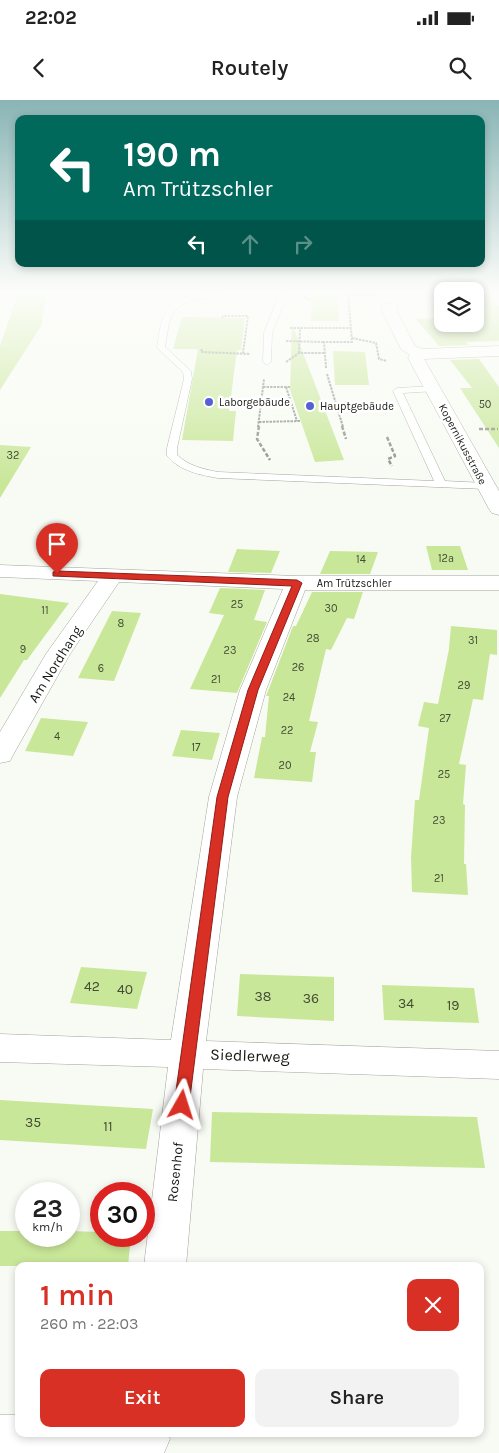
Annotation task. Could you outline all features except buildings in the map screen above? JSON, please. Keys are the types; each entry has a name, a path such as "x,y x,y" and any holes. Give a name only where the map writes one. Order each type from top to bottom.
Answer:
{"street":[{"name":"Kopernikusstraße","path":"418,356 416,358 485,486 499,508"},
{"name":"Am Trützschler","path":"0,571 297,583 499,583"},
{"name":"Am Nordhang","path":"0,755 58,654 113,576"},
{"name":"Rosenhof","path":"165,1262 187,1053 222,797 253,690 297,583"},
{"name":"Siedlerweg","path":"0,1048 499,1065"},
{"path":"0,1438 146,1442"}],"lane":[{"path":"170,356 187,372 188,379 172,448 172,456 196,471 218,475 485,486"},
{"path":"267,356 267,362"},
{"path":"433,389 397,391 441,484"}],"path":[{"path":"286,360 293,356"},
{"path":"324,356 326,368"},
{"path":"379,356 380,359 387,360"},
{"path":"262,448 257,439 267,362"},
{"path":"327,374 346,439"},
{"path":"263,387 290,387"},
{"path":"286,387 297,421"},
{"path":"228,402 261,403"},
{"path":"259,422 301,421"},
{"path":"387,437 395,456"}],"place":[{"name":"Laborgebäude","path":"209,402"},
{"name":"Hauptgebäude","path":"310,406"}],"route":[{"path":"57,574 297,583 253,690 222,797 187,1053 182,1105"}]}
